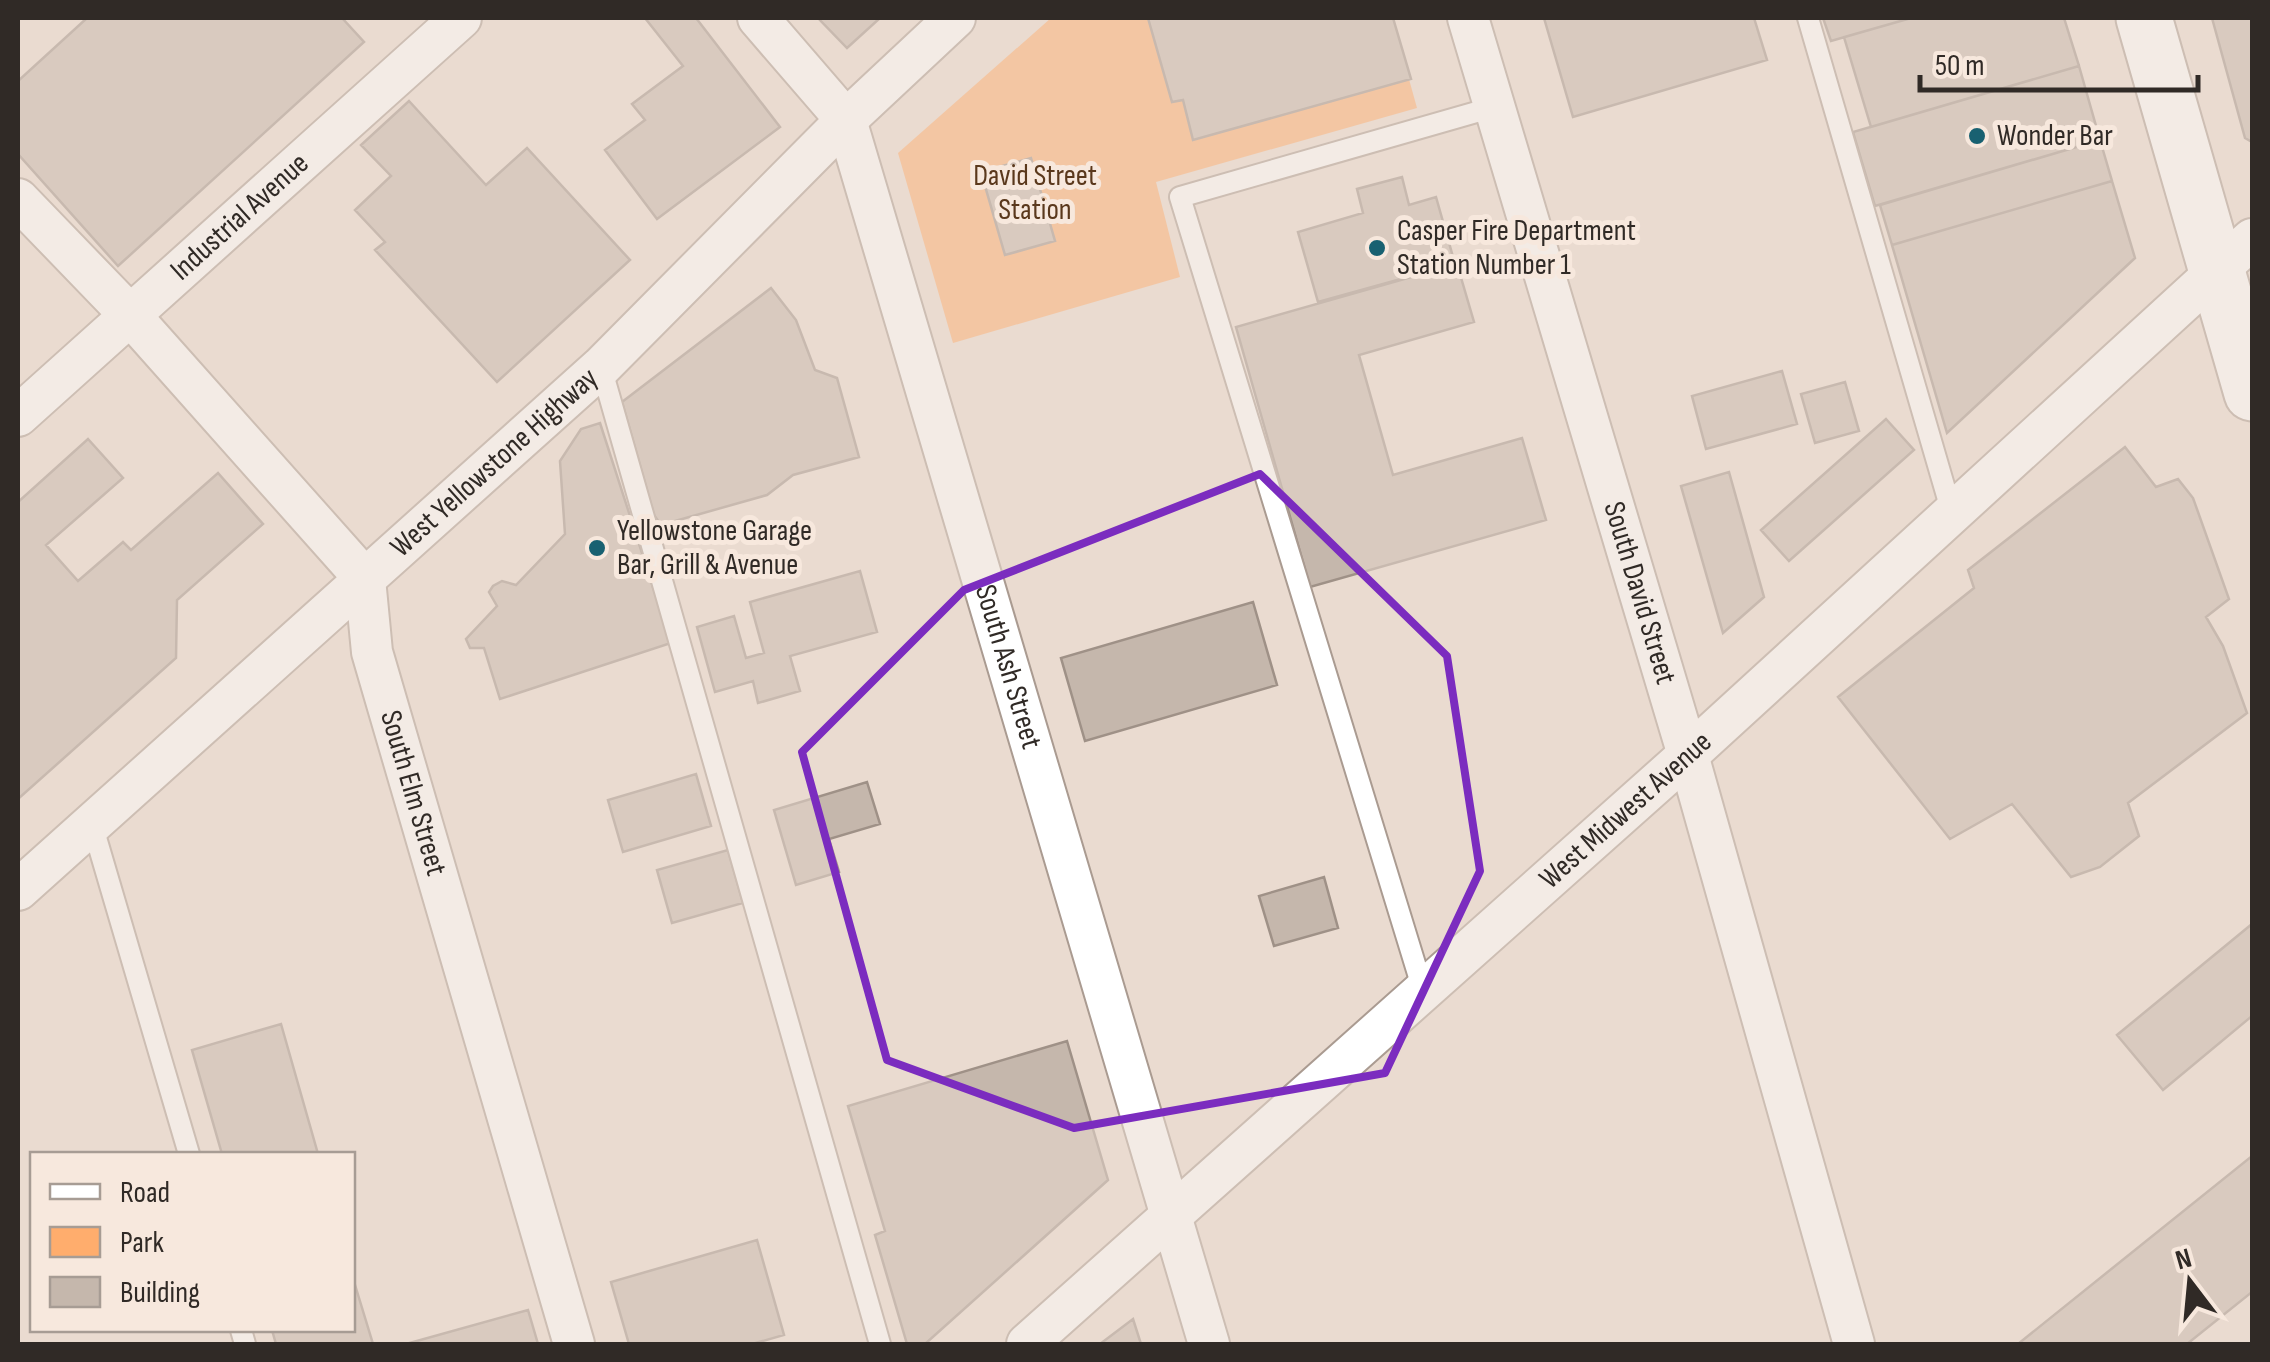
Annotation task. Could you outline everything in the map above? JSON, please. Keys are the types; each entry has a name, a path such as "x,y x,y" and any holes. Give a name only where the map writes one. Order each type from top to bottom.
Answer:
{"main road":[{"path":"2144,18 2235,254 2252,394"}],"street":[{"name":"Industrial Avenue","path":"18,416 461,18"},
{"name":"South Ash Street","path":"758,18 846,120 1208,1344"},
{"name":"West Yellowstone Highway","path":"18,890 601,367 846,120 956,18"},
{"name":"South David Street","path":"1468,18 1688,755 1854,1344"},
{"path":"18,198 130,316 365,579"},
{"name":"West Midwest Avenue","path":"1027,1344 1688,755 2235,254"},
{"name":"South Elm Street","path":"365,579 372,652 574,1344"}],"lane":[{"path":"1808,18 1952,513"},
{"path":"1423,990 1180,197 1494,106"},
{"path":"601,367 880,1344"},
{"path":"92,824 188,1152"}],"highlighted area":[{"path":"1260,474 1447,656 1480,871 1385,1073 1074,1128 887,1060 802,752 964,590"}],"green space":[{"name":"David Street Station","path":"1051,18 1392,18 1417,108 1156,182 1180,277 953,343 898,153"}],"building":[{"path":"87,18 342,18 364,42 118,266 18,154 18,81"},
{"path":"645,18 696,18 780,127 657,219 605,150 645,120 632,104 683,66"},
{"path":"818,18 880,18 847,48"},
{"path":"1148,18 1393,18 1411,79 1193,140 1183,100 1172,102"},
{"path":"1544,18 1754,18 1767,60 1573,117"},
{"path":"1823,18 1911,18 1831,41"},
{"path":"1911,18 2064,18 2079,66 1871,127 1844,37"},
{"path":"2212,18 2252,18 2252,142 2245,138"},
{"name":"Wonder Bar","path":"2079,66 2100,140 1875,206 1853,132"},
{"path":"409,101 486,185 527,148 630,260 497,382 375,250 385,242 355,210 391,176 361,145"},
{"path":"2100,140 2112,181 1892,245 1880,205"},
{"path":"1031,158 1055,241 1005,255 981,172"},
{"name":"Casper Fire Department Station Number 1","path":"1402,177 1409,205 1436,197 1455,264 1318,302 1298,232 1363,213 1357,189"},
{"path":"2112,181 2135,258 1947,433 1892,245"},
{"path":"1457,264 1474,322 1359,355 1393,475 1522,438 1546,520 1310,587 1236,327"},
{"path":"771,288 796,320 815,370 837,378 859,457 793,475 767,495 661,525 654,515 622,402"},
{"path":"1782,371 1797,424 1706,449 1692,396"},
{"path":"1845,382 1859,431 1815,443 1801,394"},
{"path":"1886,419 1914,450 1789,561 1761,530"},
{"name":"Yellowstone Garage Bar, Grill & Avenue","path":"600,423 671,643 500,699 484,648 470,648 466,639 497,606 489,592 493,586 502,581 516,585 565,534 560,461 581,429"},
{"path":"88,439 123,478 46,545 78,581 123,542 131,550 218,473 263,524 177,600 176,658 18,799 18,502"},
{"path":"2125,447 2156,487 2178,479 2193,498 2229,599 2206,617 2223,646 2247,713 2128,803 2139,836 2100,867 2071,877 2012,804 1950,839 1838,697 1974,588 1968,570"},
{"path":"1729,472 1764,597 1723,633 1681,486"},
{"path":"860,571 877,632 790,656 800,691 758,703 753,681 715,692 697,627 734,616 746,658 764,653 750,602"},
{"path":"1253,602 1277,685 1085,741 1061,658"},
{"path":"696,774 711,826 623,852 608,800"},
{"path":"867,782 880,824 829,839 839,872 796,885 774,810"},
{"path":"728,850 743,903 672,923 657,870"},
{"path":"1324,877 1338,928 1274,946 1259,896"},
{"path":"2252,924 2252,1016 2163,1090 2117,1035"},
{"path":"281,1024 317,1152 221,1152 192,1050"},
{"path":"1067,1041 1108,1180 925,1344 907,1344 875,1235 885,1231 848,1106"},
{"path":"2252,1156 2252,1292 2187,1344 2018,1344"},
{"path":"757,1240 784,1335 752,1344 629,1344 611,1282"},
{"path":"355,1285 373,1344 276,1344 273,1332 355,1332"},
{"path":"528,1310 538,1344 406,1344"},
{"path":"1133,1319 1141,1344 1100,1344"}],"place":[{"name":"Wonder Bar","path":"1977,136"},
{"name":"Casper Fire Department Station Number 1","path":"1377,248"},
{"name":"Yellowstone Garage Bar, Grill & Avenue","path":"597,548"}]}
